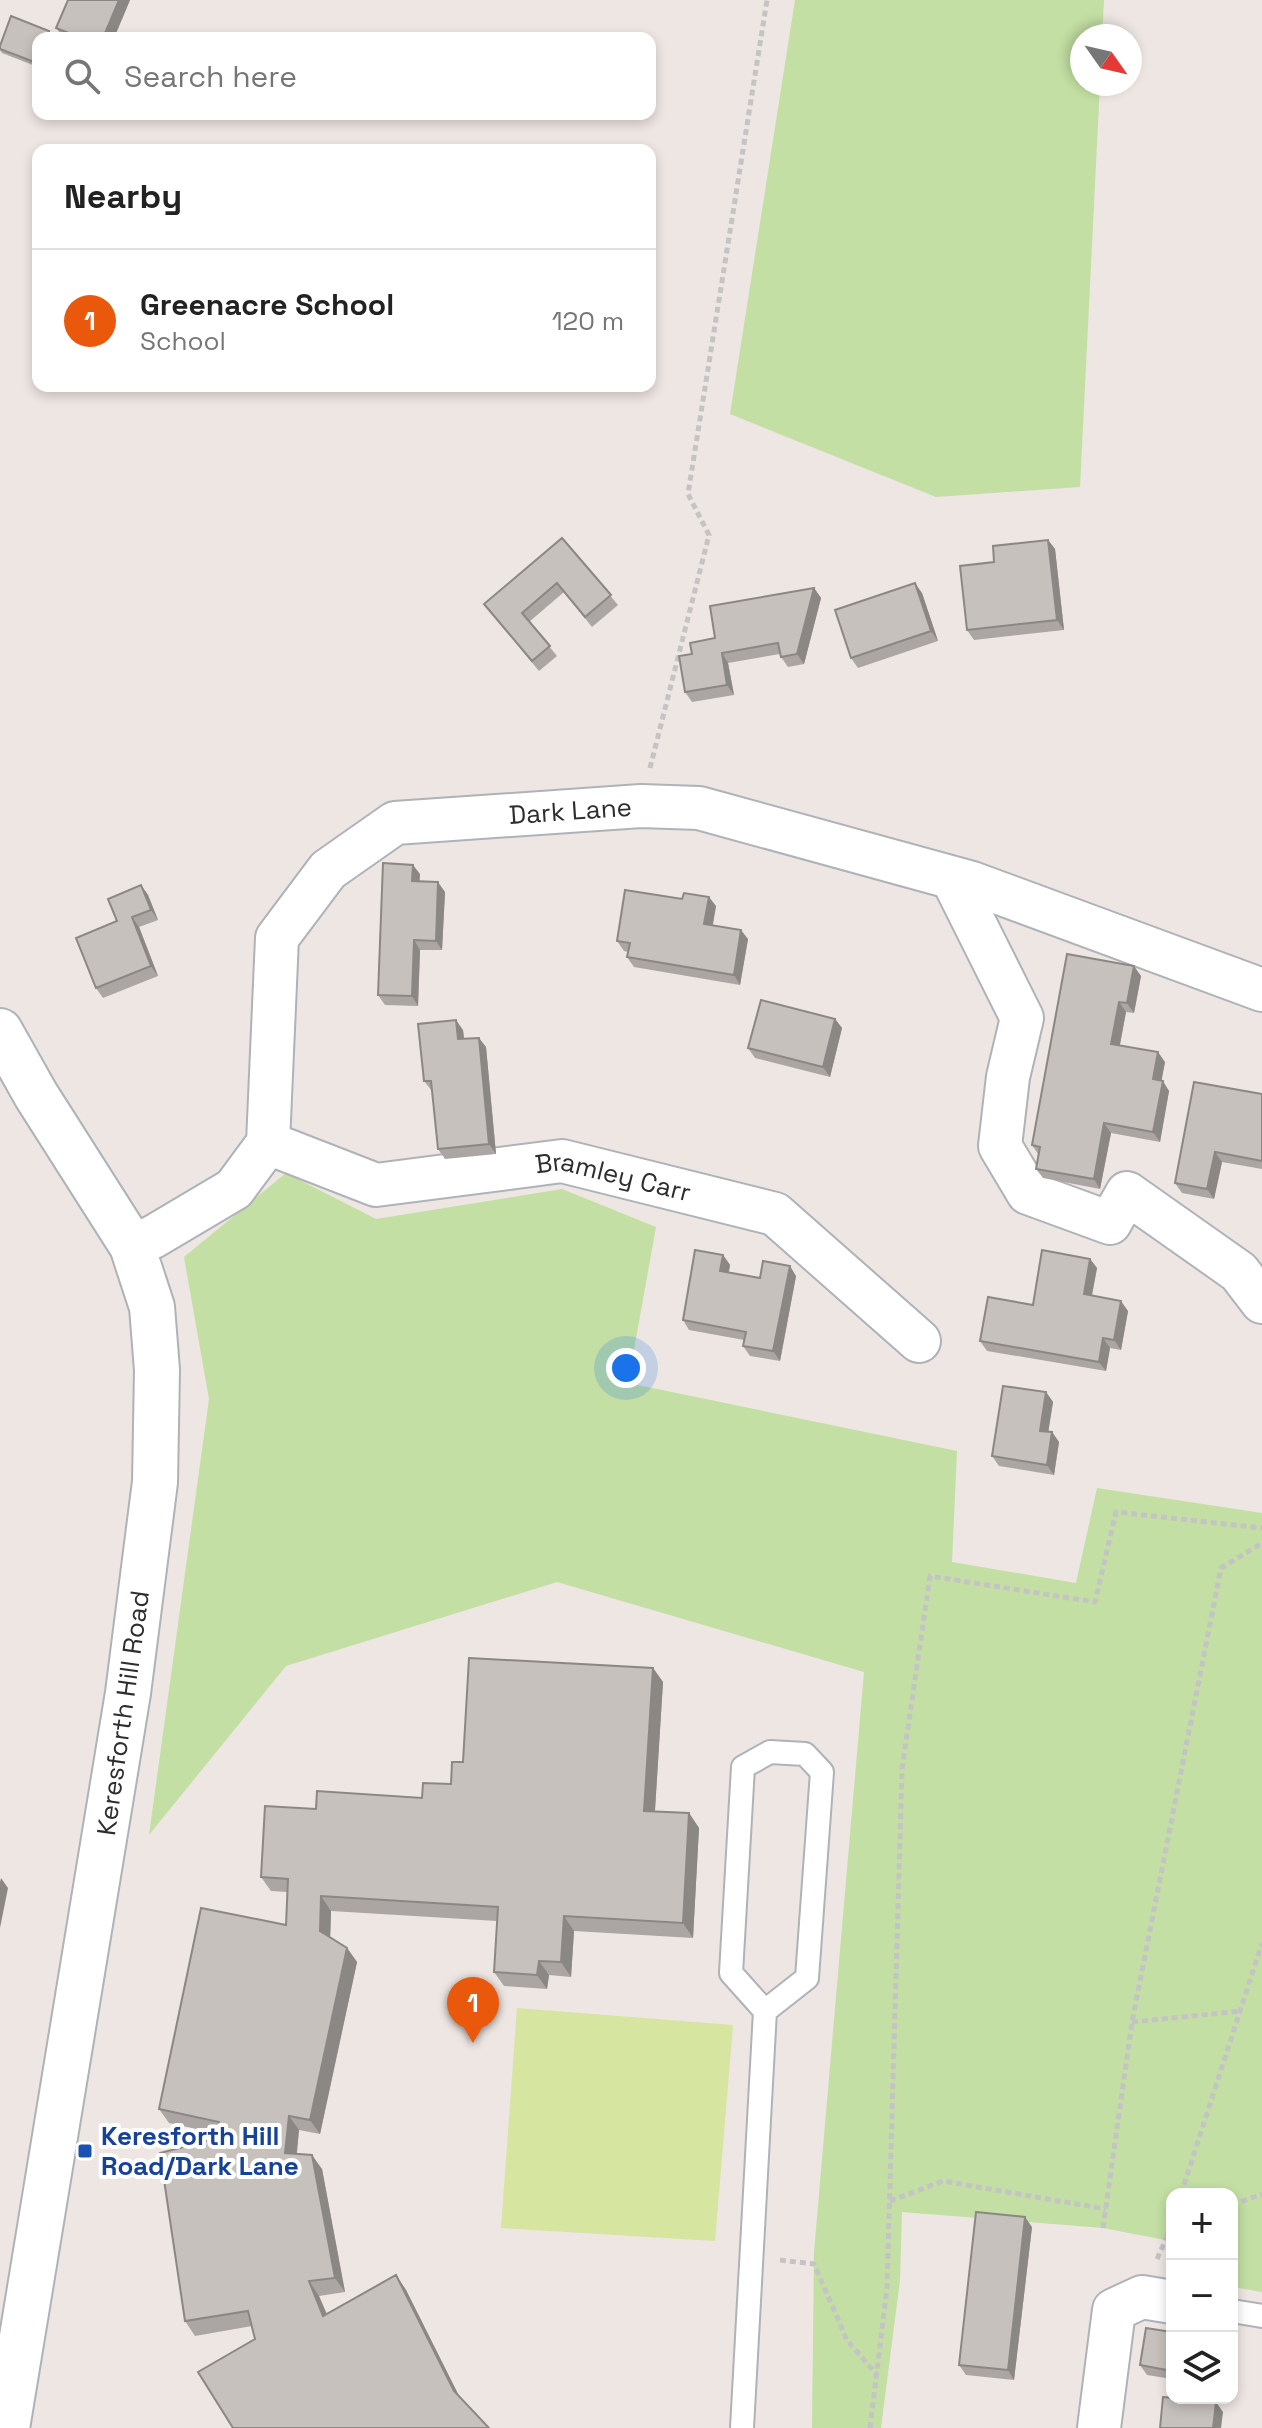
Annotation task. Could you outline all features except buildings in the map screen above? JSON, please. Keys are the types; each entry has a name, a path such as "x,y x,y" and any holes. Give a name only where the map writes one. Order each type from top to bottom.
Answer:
{"main road":[{"name":"Keresforth Hill Road","path":"0,1031 36,1095 132,1246 152,1307 157,1370 155,1482 128,1693 7,2428"}],"street":[{"name":"Dark Lane","path":"268,1143 277,938 328,870 395,823 641,806 699,808 952,878 1262,990"},
{"path":"952,878 1022,1018 1008,1077 1000,1146 1028,1193 1110,1223 1127,1193 1239,1272 1262,1302"},
{"path":"132,1246 234,1189 268,1143"},
{"name":"Bramley Carr","path":"268,1143 376,1185 562,1161 775,1214 919,1341"},
{"path":"1099,2428 1114,2310 1142,2297 1166,2301"}],"lane":[{"path":"742,2428 765,2011 731,1973 743,1767 770,1752 805,1754 822,1772 807,1978 765,2011"},
{"path":"1238,2312 1262,2316"}],"path":[{"path":"641,806 709,535 688,494 767,0"},
{"path":"870,2428 887,2288 902,1769 930,1576 1095,1602 1116,1512 1262,1528"},
{"path":"1103,2228 1132,2022 1221,1568 1262,1543"},
{"path":"1183,2188 1262,1943"},
{"path":"1132,2022 1241,2011"},
{"path":"890,2201 943,2181 1106,2209"},
{"path":"1238,2203 1262,2194"},
{"path":"750,2257 814,2264 847,2340 877,2375"}],"green space":[{"path":"795,0 1104,0 1103,24 1070,24 1070,96 1099,96 1080,487 936,497 730,414"},
{"path":"286,1173 376,1219 562,1189 656,1227 628,1383 957,1451 952,1562 1076,1583 1097,1488 1262,1513 1262,2292 1238,2288 1238,2188 1166,2188 1166,2241 1103,2228 902,2212 900,2280 881,2428 812,2428 814,2252 864,1672 557,1582 286,1666 149,1835 209,1399 184,1257"},
{"path":"517,2008 733,2025 715,2241 501,2228"}],"place":[{"name":"Greenacre School","path":"473,2043"},
{"name":"Keresforth Hill Road/Dark Lane","path":"85,2151"}]}
